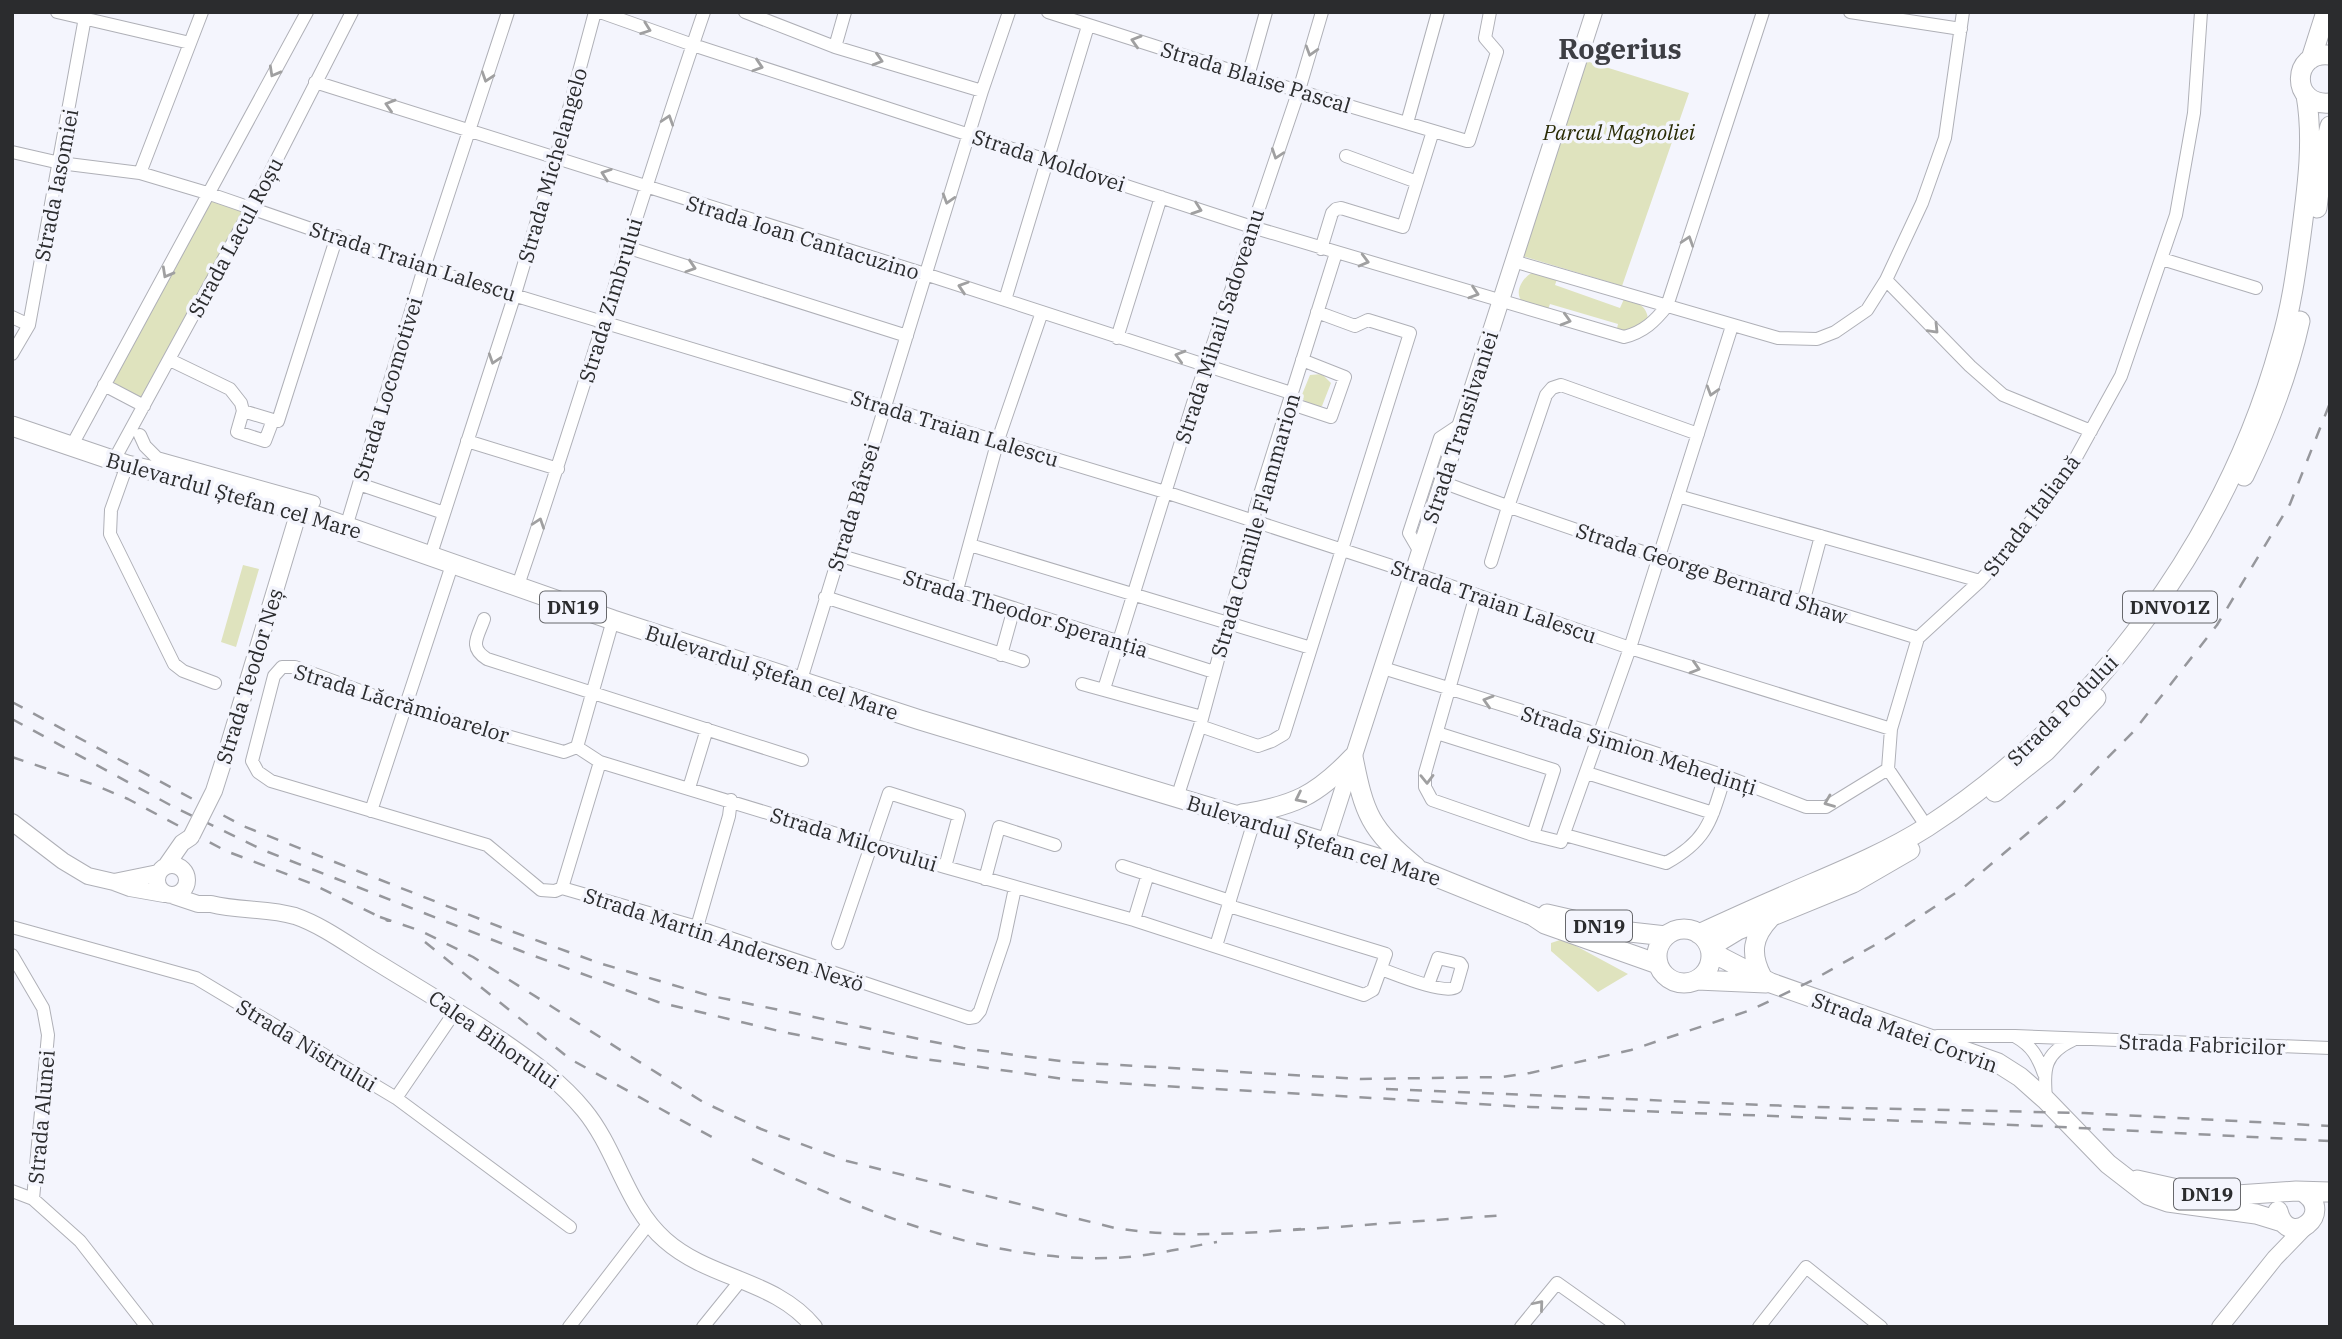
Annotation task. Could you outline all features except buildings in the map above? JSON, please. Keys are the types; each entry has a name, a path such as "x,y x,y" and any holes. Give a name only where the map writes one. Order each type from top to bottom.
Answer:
{"main road":[{"name":"Strada Transilvaniei","path":"1326,842 1594,12"},
{"name":"DNVO1Z","path":"2306,96 2300,74 2320,57 2326,12"},
{"path":"2306,96 2318,103 2330,103"},
{"name":"Strada Podului","path":"1707,944 1812,885 1894,846 1927,827 2030,746 2090,685 2131,638 2161,597 2206,524 2265,396 2286,324 2296,272 2310,148 2310,117 2306,96"},
{"name":"Strada Podului","path":"1707,944 1864,876 1935,835 2020,773 2053,743 2140,647 2180,592 2223,520 2276,405 2290,363 2303,305 2330,126"},
{"path":"2318,194 2330,154"},
{"name":"Bulevardul Ștefan cel Mare","path":"12,426 120,463 306,506 346,527 516,588 800,682 1424,873 1533,916 1555,928 1658,964"},
{"name":"Strada Teodor Neș","path":"186,875 191,836 214,791 306,506"},
{"path":"1244,818 1304,798 1329,782 1353,757"},
{"path":"1353,757 1365,810 1388,842 1424,873"},
{"name":"Calea Bihorului","path":"12,821 63,861 88,876 198,904 294,916 456,1010 531,1061 567,1090 599,1130 638,1206 665,1240 698,1263 772,1292 792,1304 814,1327"},
{"name":"Strada Teodor Neș","path":"162,869 182,843 191,836"},
{"path":"114,881 176,866 211,904"},
{"path":"162,869 158,887 169,895 186,887 186,875"},
{"name":"Bulevardul Ștefan cel Mare","path":"1533,916 1546,914 1621,931 1666,936"},
{"path":"1766,980 1755,962 1754,947 1758,933 1772,917"},
{"name":"DN19","path":"1682,929 1766,980 1697,980 1679,983 1664,975 1658,964 1657,950 1666,936 1682,929"},
{"path":"1697,980 1706,972 1707,944"},
{"name":"Strada Matei Corvin","path":"1766,980 1998,1063 2020,1077 2046,1100 2108,1164 2139,1189 2156,1198 2256,1214 2282,1222"},
{"name":"Strada Matei Corvin","path":"2125,1177 2200,1194 2330,1192"},
{"path":"2220,1327 2275,1258 2310,1222 2314,1206 2312,1200 2296,1192 2278,1204 2278,1215 2282,1222 2275,1258"},
{"name":"DN19","path":"2282,1222 2298,1228 2330,1213"}],"street":[{"path":"57,12 86,15 190,43"},
{"path":"140,173 202,12"},
{"name":"Strada Lacul Roșu","path":"71,447 307,12"},
{"name":"Strada Lacul Roșu","path":"215,683 183,671 174,664 110,534 111,510 120,463 137,431 144,407 252,207 352,12"},
{"name":"Strada Locomotivei","path":"346,527 424,268 508,12"},
{"name":"Strada Moldovei","path":"597,12 1321,249 1624,337 1634,335 1654,323 1667,306"},
{"name":"Strada Michelangelo","path":"430,557 515,294 597,12"},
{"name":"Strada Zimbrului","path":"516,588 558,469 626,247 704,12"},
{"path":"745,12 835,47 982,91"},
{"path":"835,47 845,12"},
{"name":"Strada Bârsei","path":"800,682 982,91 1009,12"},
{"path":"1248,76 1266,12"},
{"name":"Strada Mihail Sadoveanu","path":"1104,689 1206,364 1299,90 1322,12"},
{"path":"1408,123 1438,12"},
{"name":"Strada Blaise Pascal","path":"1051,13 1248,76 1469,141 1497,52 1485,38 1490,12"},
{"path":"1667,306 1763,12"},
{"path":"1850,12 1961,29"},
{"path":"1513,261 1778,338 1817,339 1835,332 1867,310 1886,280 1922,203 1945,138 1963,12"},
{"name":"Strada Italiană","path":"1918,638 1980,581 2012,545 2068,472 2121,376 2176,215 2194,113 2201,12"},
{"name":"Strada Iasomiei","path":"12,354 29,326 86,15"},
{"path":"1005,300 1088,26"},
{"name":"Strada Ioan Cantacuzino","path":"315,82 925,274 1116,338 1206,364 1331,417 1345,377 1302,360"},
{"path":"1321,249 1332,213 1336,209 1341,208 1402,227 1433,131"},
{"name":"Strada Traian Lalescu","path":"12,152 60,163 140,173 207,193 424,268 1165,492 1630,648 1891,729"},
{"path":"1346,156 1417,182"},
{"path":"1116,338 1161,197"},
{"path":"243,411 278,421 337,236"},
{"path":"626,247 907,336"},
{"name":"Strada Camille Flammarion","path":"1177,798 1228,623 1252,534 1255,510 1336,253"},
{"path":"2162,259 2256,288"},
{"path":"1886,280 1970,366 2003,395 2091,431"},
{"path":"957,590 999,440 1042,312"},
{"path":"1082,684 1201,721 1258,746 1284,734 1410,333 1368,320 1355,326 1317,312"},
{"path":"12,317 29,326"},
{"path":"1476,595 1425,773 1425,787 1432,800 1561,842 1630,648 1732,326"},
{"path":"170,360 230,389 241,403 243,411 237,432 265,441 272,419"},
{"path":"104,385 144,407"},
{"path":"1491,562 1546,395 1552,388 1562,385 1698,434"},
{"path":"1420,552 1409,533 1440,438 1461,424"},
{"path":"137,431 147,460 163,473"},
{"path":"137,431 145,446 157,458 306,506"},
{"path":"467,441 558,469"},
{"name":"Strada George Bernard Shaw","path":"1442,482 1658,558 1918,638"},
{"path":"359,484 444,513"},
{"path":"1678,496 1980,581"},
{"path":"1803,603 1821,536"},
{"path":"970,545 1311,648"},
{"name":"Strada Theodor Speranția","path":"838,555 1214,672"},
{"path":"371,811 452,565"},
{"path":"825,597 1023,661"},
{"path":"1001,655 1014,608"},
{"path":"484,619 475,646 477,652 487,659 802,760"},
{"path":"578,747 613,620"},
{"path":"1918,638 1891,729 1888,769 1927,827"},
{"name":"Strada Lăcrămioarelor","path":"252,761 274,676 282,667 295,667 407,708 564,752 578,747"},
{"name":"Strada Simion Mehedinți","path":"1383,668 1725,776 1806,807 1826,807 1888,769"},
{"path":"689,788 707,729"},
{"path":"1437,733 1554,770 1533,835"},
{"name":"Strada Milcovului","path":"578,747 600,762 731,800 873,846 1134,920 1364,995 1373,990 1381,969"},
{"name":"Strada Martin Andersen Nexö","path":"252,761 258,772 271,781 487,845 541,890 555,891 562,888 696,928 969,1018 980,1012 1004,940 1015,888"},
{"path":"562,888 600,762"},
{"path":"1587,773 1713,813"},
{"path":"1565,835 1666,863 1685,852 1702,837 1725,776"},
{"path":"838,943 889,793 958,815 945,867"},
{"path":"696,928 729,816 731,800"},
{"path":"1216,946 1230,904 1244,818"},
{"path":"985,879 999,827 1055,845"},
{"path":"1122,866 1386,954 1381,969 1428,985"},
{"path":"1134,920 1148,874"},
{"name":"Strada Nistrului","path":"12,927 196,978 396,1098 570,1227"},
{"name":"Strada Alunei","path":"12,955 43,1008 48,1035 33,1199"},
{"path":"396,1098 456,1010"},
{"name":"Strada Fabricilor","path":"1926,1037 2015,1037 2330,1048"},
{"path":"2015,1037 2027,1043 2034,1051 2044,1074 2046,1100"},
{"path":"2044,1074 2050,1056 2075,1039"},
{"path":"12,1191 33,1199 80,1241 147,1327"},
{"path":"569,1327 649,1223"},
{"path":"1759,1327 1806,1268 1881,1327"},
{"path":"703,1327 741,1280"},
{"path":"1521,1327 1558,1283 1619,1327"}],"green space":[{"name":"Parcul Magnoliei","path":"1586,61 1689,93 1622,286 1522,256"},
{"path":"207,193 252,207 144,406 104,385"},
{"path":"1532,273 1558,276 1555,285 1620,308 1624,299 1636,303 1643,307 1648,319 1638,328 1616,333 1618,324 1550,304 1547,312 1529,306 1521,299 1519,291 1522,282"},
{"path":"1322,374 1331,383 1322,406 1310,407 1301,397 1310,375"},
{"path":"243,565 259,569 236,647 221,642"},
{"path":"1563,939 1628,974 1598,992 1551,951 1551,943"}],"railway":[{"path":"12,702 243,826 508,930 599,963 707,995 963,1048 1068,1062 1361,1079 1502,1077 1631,1050 1751,1010 1813,980 1889,937 1963,888 2062,804 2134,731 2217,625 2290,504 2330,403"},
{"path":"12,719 172,806 263,850 521,951 658,1002 783,1032 911,1057 1071,1080 1164,1086 1530,1107 2041,1126 2330,1141"},
{"path":"12,757 128,799 226,851 310,883 388,921"},
{"path":"380,917 421,931 473,957 703,1102 761,1129 847,1161 1115,1228 1184,1234 1301,1229"},
{"path":"425,942 570,1059 719,1141"},
{"path":"1386,1089 1813,1107 2084,1113 2330,1126"},
{"path":"752,1159 880,1214 969,1242 1014,1251 1060,1257 1121,1258 1217,1242"},
{"path":"1293,1230 1506,1215"}],"district":[{"name":"Rogerius","path":"1620,48"}]}
